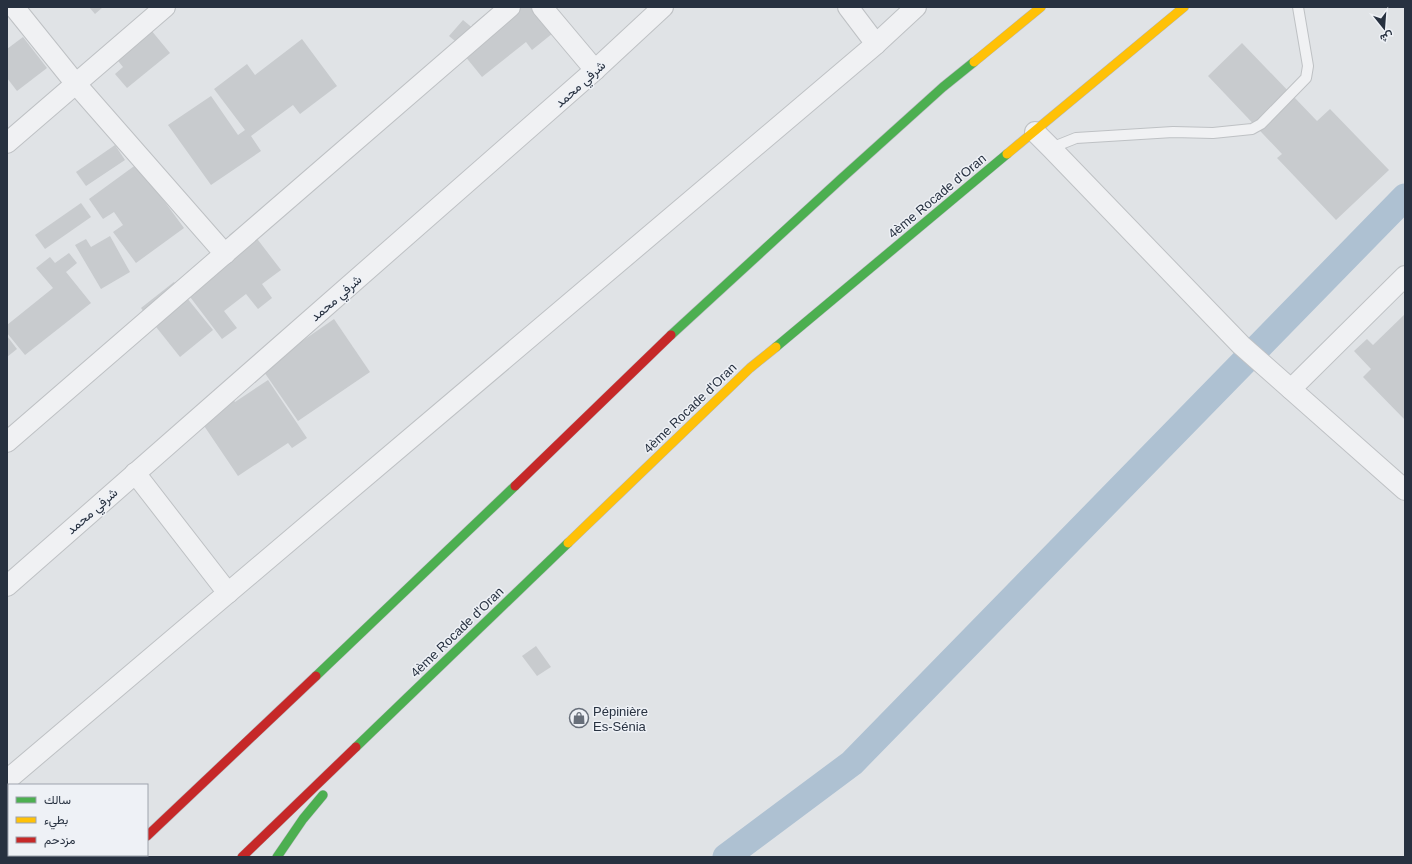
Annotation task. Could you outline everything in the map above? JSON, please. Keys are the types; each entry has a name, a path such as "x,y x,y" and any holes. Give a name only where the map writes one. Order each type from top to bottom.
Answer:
{"highway":[{"path":"148,835 478,522 680,327 1030,7"},
{"path":"943,87 1041,7"},
{"name":"4ème Rocade d'Oran","path":"242,857 750,368 1184,7"},
{"path":"277,857 303,819 376,728"}],"street":[{"path":"14,7 76,84 224,254"},
{"path":"7,143 165,7"},
{"path":"7,442 510,7"},
{"path":"542,7 595,70"},
{"name":"شرفي محمد","path":"7,586 595,70 663,7"},
{"path":"848,7 876,44"},
{"path":"7,780 876,44 916,7"},
{"path":"1035,132 1241,345 1405,490"},
{"path":"1291,389 1402,284"},
{"path":"135,473 228,593"}],"lane":[{"path":"1051,148 1076,138 1173,132 1231,132 1258,127 1306,78 1308,66 1298,7"}],"building":[{"path":"89,7 103,7 95,14"},
{"path":"494,7 548,7 563,25 532,50 526,42 482,77 460,50 479,34 472,25"},
{"path":"141,18 170,53 127,88 115,74 123,67 106,46"},
{"path":"463,20 475,30 461,46 449,36"},
{"path":"23,37 47,68 17,91 7,78 7,49"},
{"path":"302,39 337,86 300,114 293,105 251,136 261,151 211,185 168,125 211,96 238,135 245,130 214,89 247,64 255,75"},
{"path":"1242,43 1317,121 1330,109 1389,170 1336,220 1277,158 1282,154 1208,76"},
{"path":"115,145 125,160 86,186 76,172"},
{"path":"137,164 184,228 136,263 113,232 123,225 114,212 103,219 89,199"},
{"path":"81,203 91,217 45,249 35,235"},
{"path":"245,223 281,270 262,284 272,298 258,309 246,294 224,311 237,328 222,339 181,285 235,244 229,235"},
{"path":"110,236 130,272 101,289 75,245 86,239 91,247"},
{"path":"69,253 77,263 66,272 91,303 25,355 7,333 7,325 53,288 36,268 50,257 55,263"},
{"path":"174,282 213,330 180,357 141,308"},
{"path":"1405,314 1405,420 1363,377 1371,369 1354,351 1367,339 1373,345"},
{"path":"334,319 370,372 298,421 262,369"},
{"path":"7,336 17,349 7,357"},
{"path":"268,380 307,438 292,448 288,443 238,476 194,411 226,389 235,402"},
{"path":"536,646 551,667 537,676 522,656"}],"waterway":[{"path":"726,857 852,763 1405,197"}],"traffic: fast":[{"path":"671,335 842,178 943,87 974,62"},
{"path":"776,347 1007,154"},
{"path":"316,676 515,486"},
{"path":"356,747 568,543"},
{"path":"277,857 303,819 323,795"}],"traffic: slow":[{"path":"974,62 1041,7"},
{"path":"1007,154 1184,7"},
{"path":"568,543 750,368 776,347"}],"traffic: jam":[{"path":"515,486 671,335"},
{"path":"148,835 316,676"},
{"path":"242,857 356,747"}],"place":[{"name":"Pépinière Es-Sénia","path":"579,718"}]}
